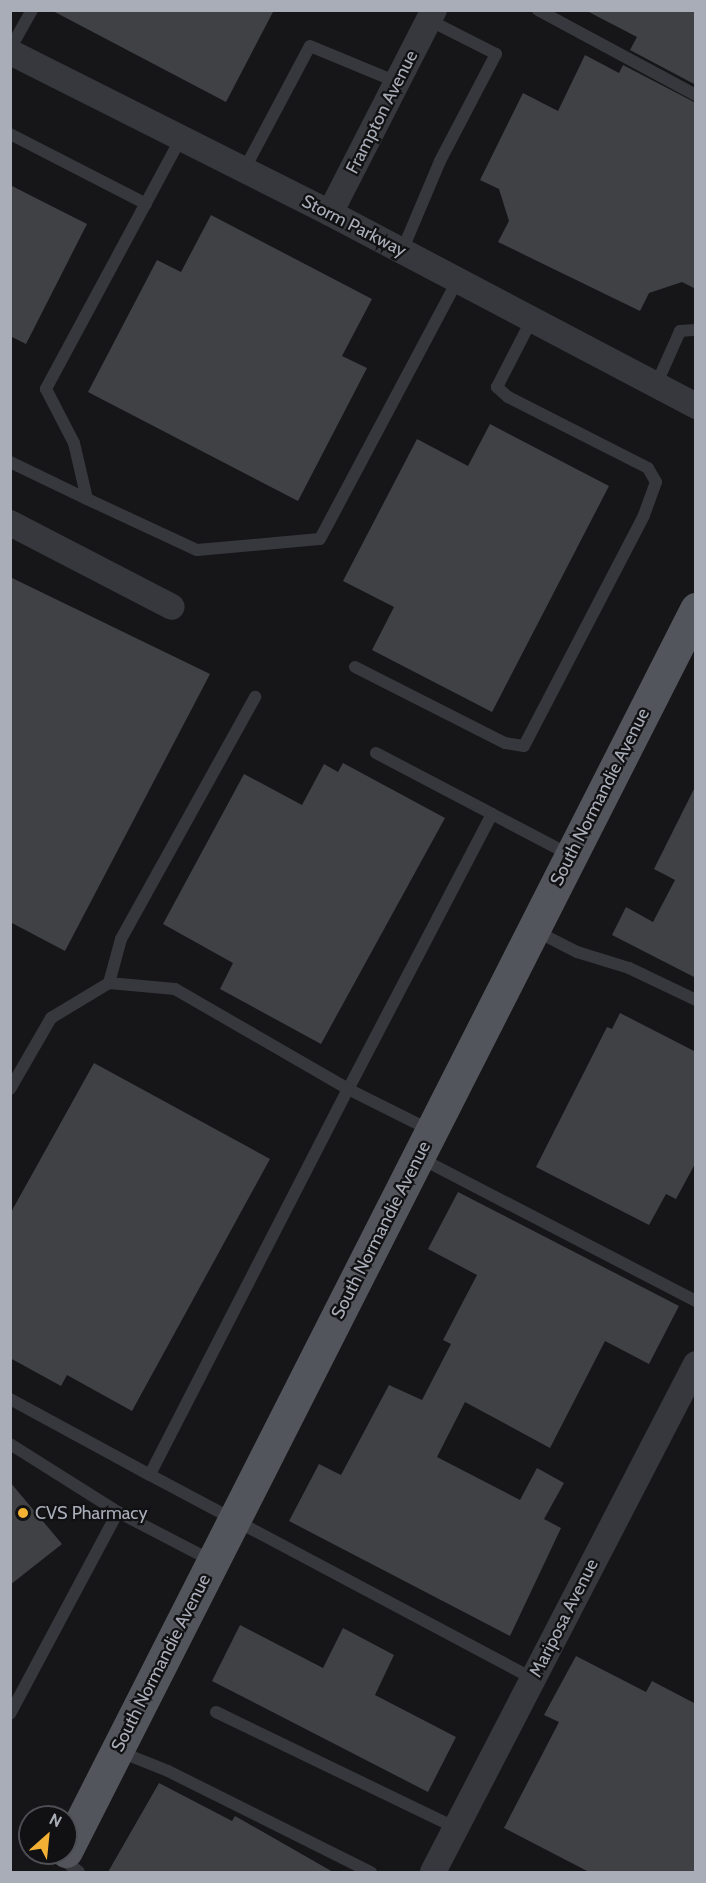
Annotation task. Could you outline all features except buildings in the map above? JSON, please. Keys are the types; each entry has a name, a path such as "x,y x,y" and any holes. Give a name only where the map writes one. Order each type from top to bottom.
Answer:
{"main road":[{"name":"South Normandie Avenue","path":"78,1833 117,1750 233,1520 696,609"}],"street":[{"name":"Frampton Avenue","path":"330,213 431,15"},
{"name":"Storm Parkway","path":"10,50 330,213 696,406"},
{"path":"10,523 172,607"},
{"name":"Mariposa Avenue","path":"433,1872 696,1364"}],"lane":[{"path":"10,50 32,10"},
{"path":"537,10 696,95"},
{"path":"402,251 440,161 496,54 431,15"},
{"path":"244,170 310,46 397,82"},
{"path":"10,134 146,204"},
{"path":"87,499 74,443 46,389 180,138"},
{"path":"10,462 197,549 320,539 458,280"},
{"path":"355,668 505,743 524,746 644,516 656,482 648,468 508,397 497,387 532,320"},
{"path":"656,385 680,331 696,330"},
{"path":"109,983 121,939 255,697"},
{"path":"376,753 570,855"},
{"path":"150,1475 492,814"},
{"path":"533,929 577,952 629,968 696,1000"},
{"path":"10,1089 51,1018 109,983 175,989 348,1089 424,1143 696,1301"},
{"path":"10,1399 533,1679"},
{"path":"10,1444 118,1512 212,1562"},
{"path":"10,1714 118,1512"},
{"path":"216,1712 456,1828"},
{"path":"117,1750 168,1771 371,1872"}],"place":[{"name":"CVS Pharmacy","path":"23,1513"}]}
